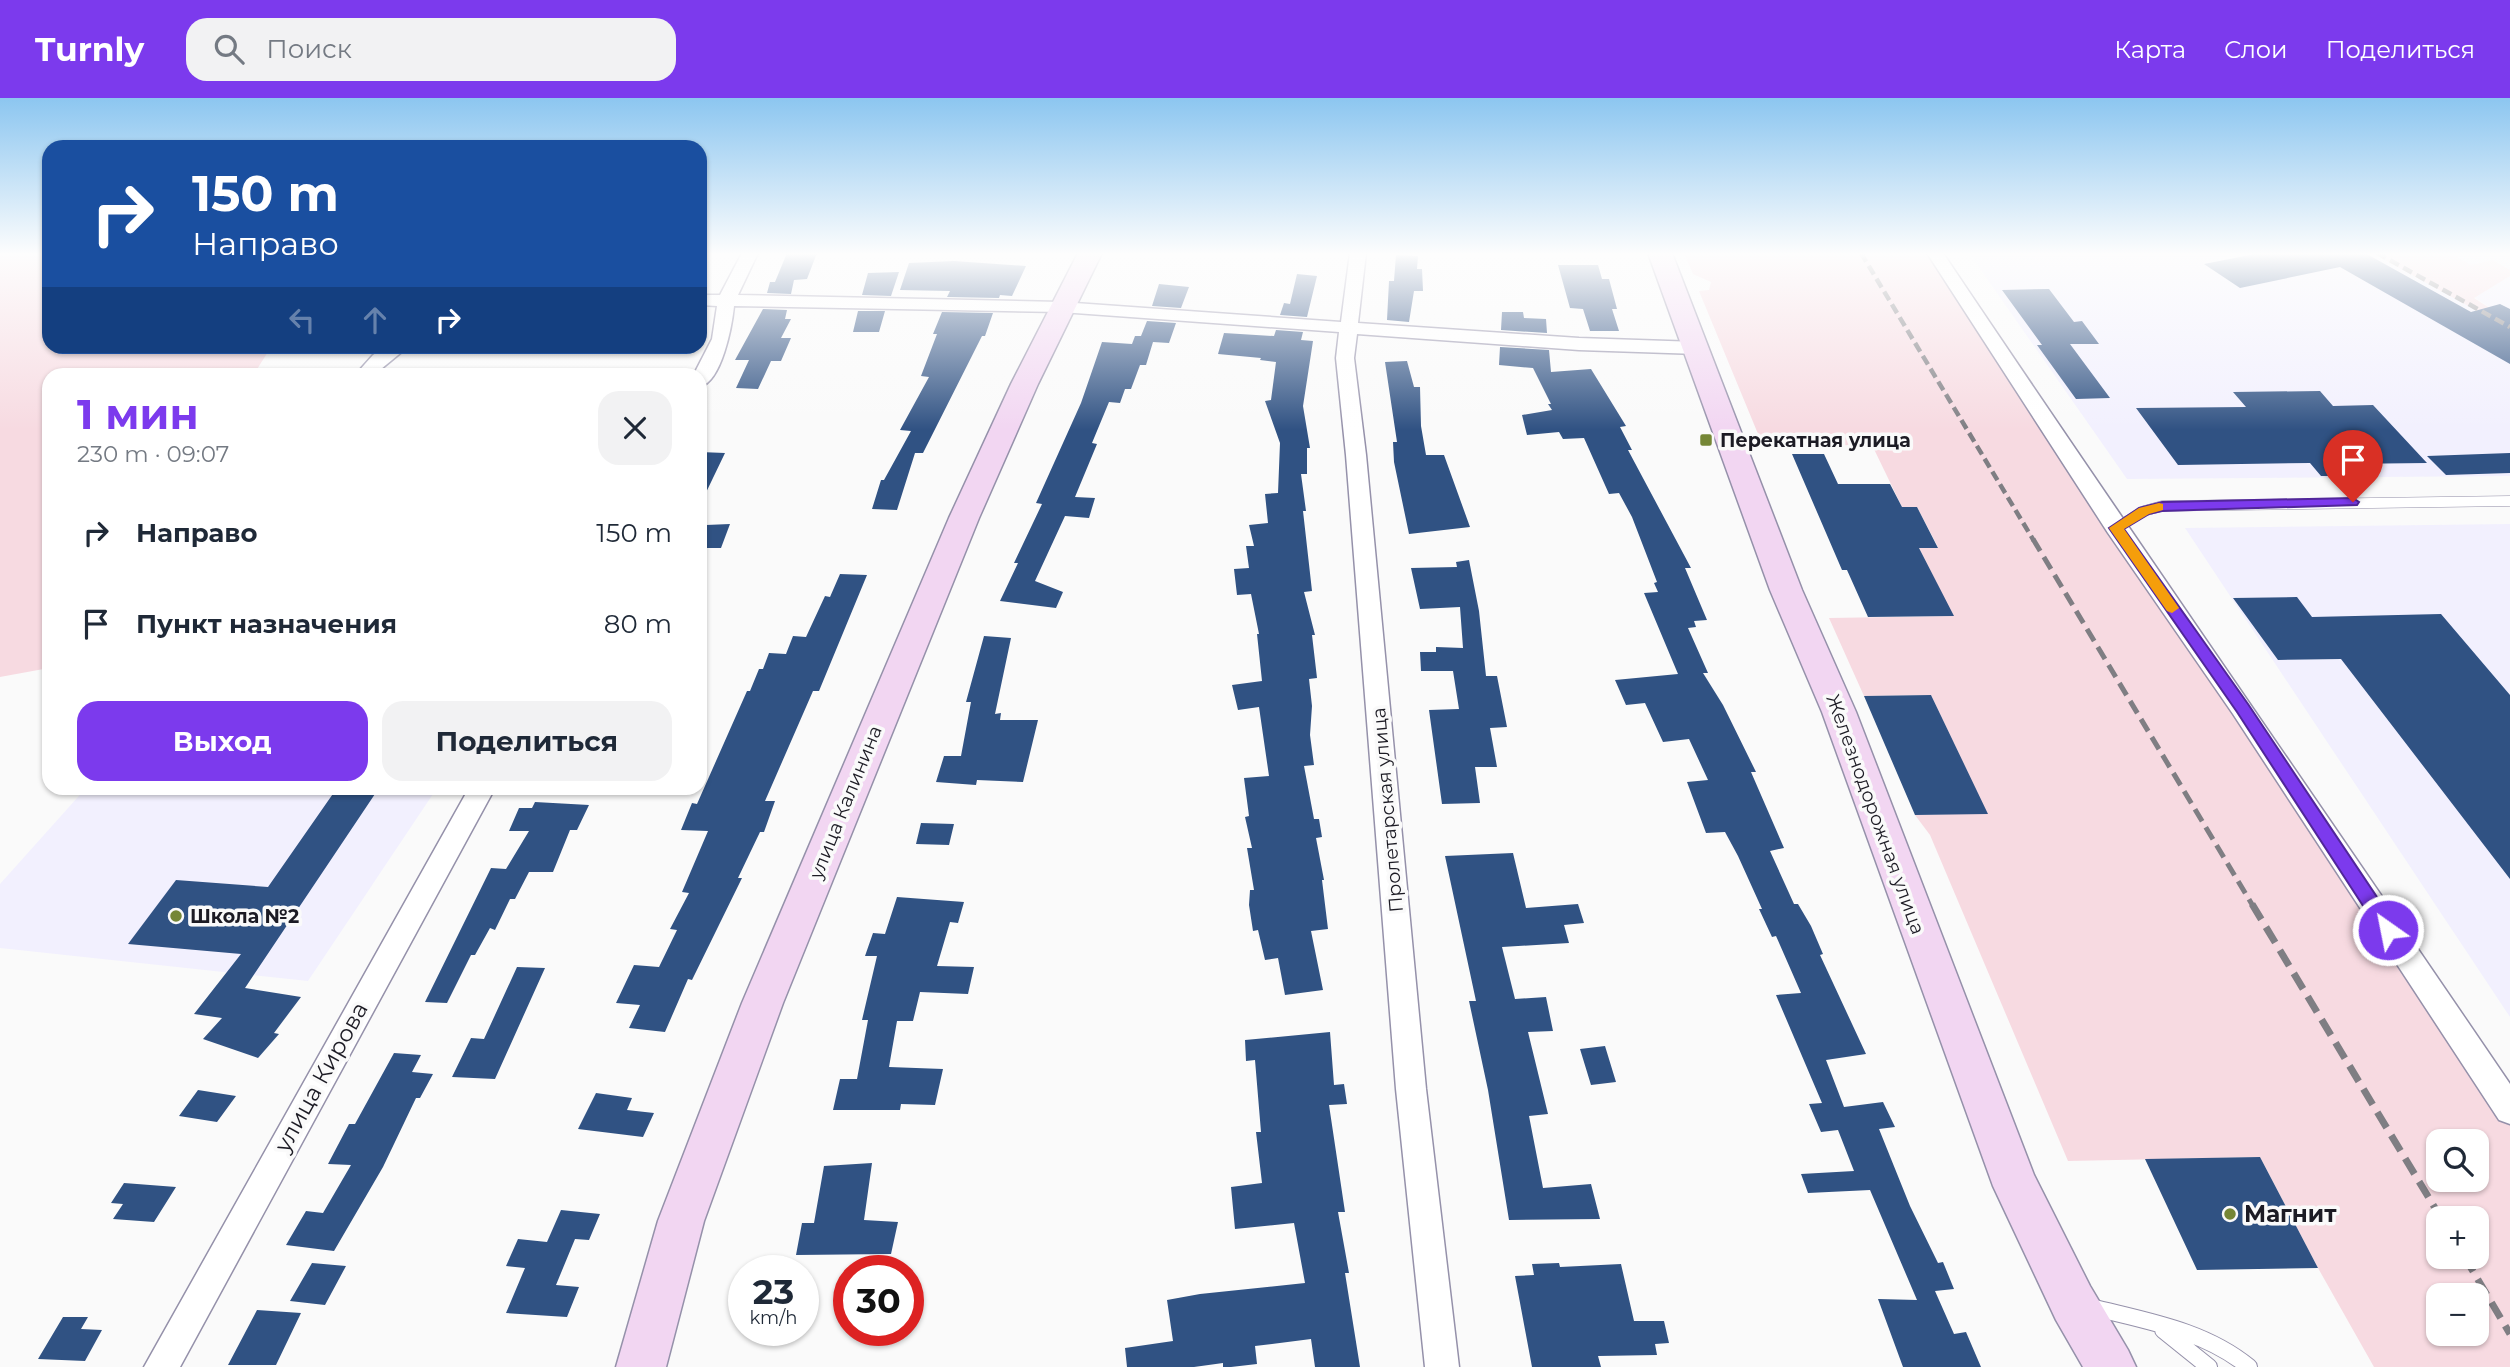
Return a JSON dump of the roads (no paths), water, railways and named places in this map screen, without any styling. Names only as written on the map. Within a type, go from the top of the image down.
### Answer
[{"type":"street","points":[[706,368],[721,339],[725,312]]},
{"type":"street","name":"улица Калинина","points":[[641,1367],[680,1224],[743,1051],[897,676],[987,466],[1059,312]]},
{"type":"street","points":[[1130,312],[1579,344],[1698,348]]},
{"type":"street","name":"Пролетарская улица","points":[[1352,312],[1345,358],[1356,454],[1411,1089],[1442,1367]]},
{"type":"street","name":"Железнодорожная улица","points":[[1684,312],[1786,590],[1839,712],[2016,1186],[2073,1303],[2111,1367]]},
{"type":"street","points":[[1974,312],[2116,528],[2242,708],[2510,1110]]},
{"type":"street","points":[[371,368],[388,354]]},
{"type":"street","name":"улица Кирова","points":[[161,1367],[478,795]]},
{"type":"lane","points":[[2116,528],[2144,511],[2162,506],[2510,501]]},
{"type":"lane","points":[[2073,1303],[2156,1324],[2236,1354],[2249,1367]]},
{"type":"lane","points":[[2156,1324],[2209,1367]]},
{"type":"railway","points":[[1897,312],[2034,541]]},
{"type":"railway","points":[[2483,312],[2510,327]]},
{"type":"railway","points":[[2033,539],[2253,906]]},
{"type":"railway","points":[[2252,904],[2434,1206]]},
{"type":"railway","points":[[2472,1269],[2510,1334]]},
{"type":"place","name":"Перекатная улица","points":[[1706,440]]},
{"type":"place","name":"Школа №2","points":[[176,916]]},
{"type":"place","name":"Магнит","points":[[2230,1214]]}]
